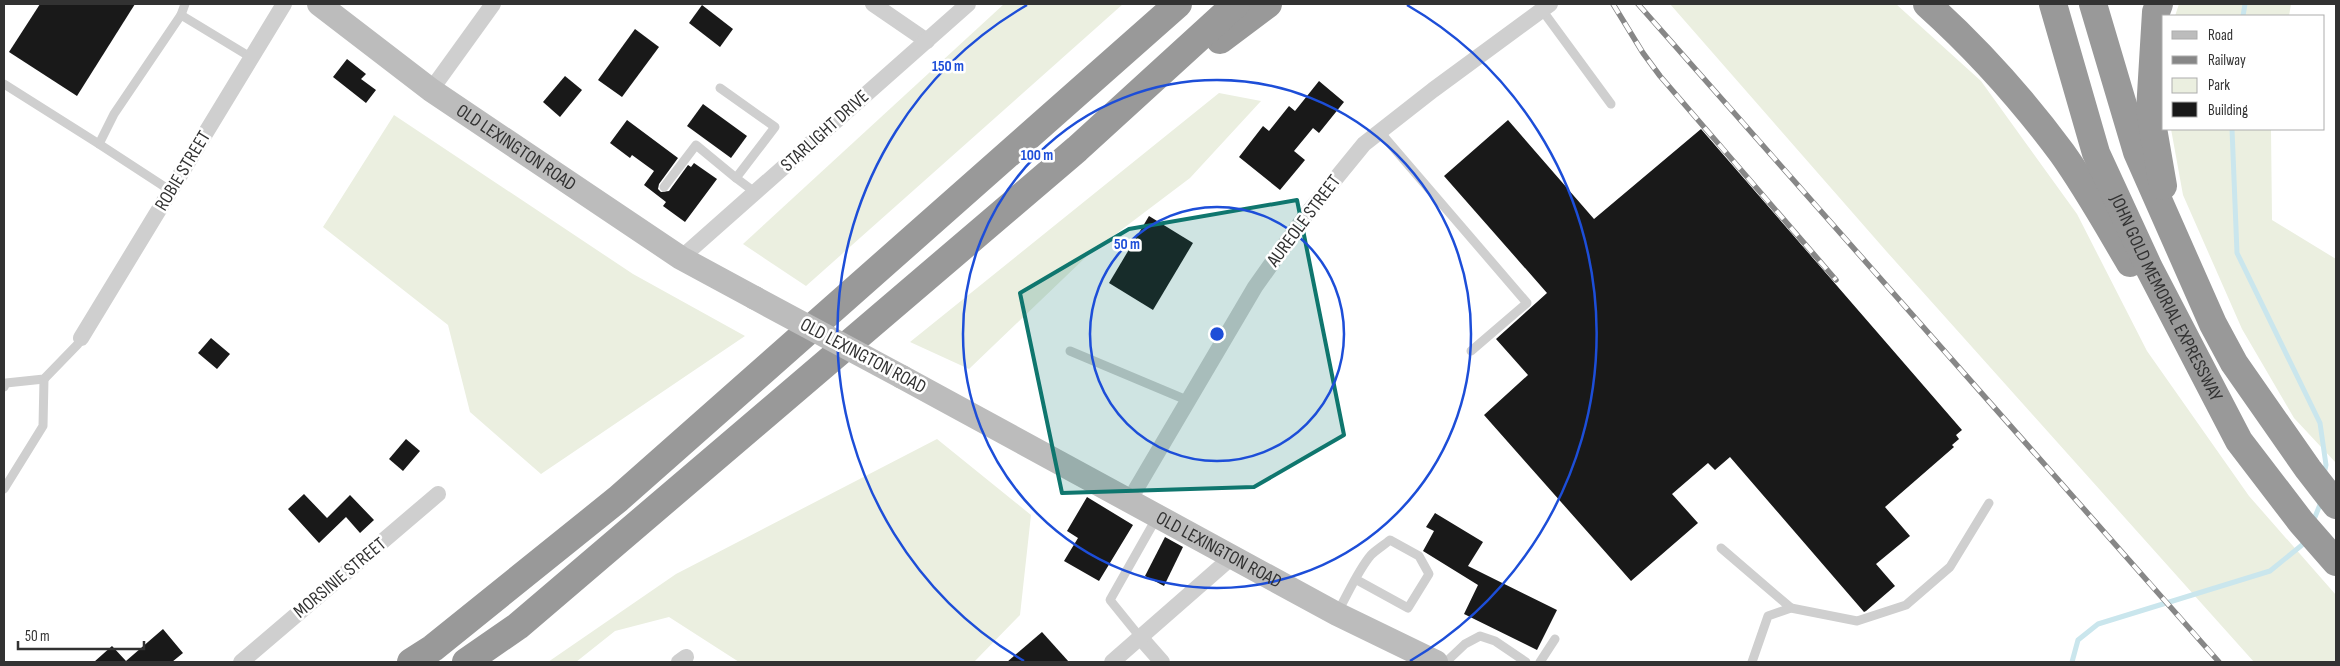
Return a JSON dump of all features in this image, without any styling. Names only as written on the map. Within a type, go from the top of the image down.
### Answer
[{"type":"highway","points":[[404,662],[422,655],[618,499],[1178,4]]},
{"type":"highway","points":[[466,662],[518,626],[1077,148],[1236,4]]},
{"type":"highway","points":[[1077,148],[1268,4]]},
{"type":"highway","points":[[1927,4],[2010,87],[2062,154],[2219,405]]},
{"type":"highway","name":"JOHN GOLD MEMORIAL EXPRESSWAY","points":[[2053,4],[2096,153],[2149,268],[2239,441],[2301,522],[2336,562]]},
{"type":"highway","name":"JOHN GOLD MEMORIAL EXPRESSWAY","points":[[2093,4],[2137,152],[2212,324],[2234,363],[2336,505]]},
{"type":"highway","points":[[2158,4],[2150,111],[2170,227]]},
{"type":"highway","points":[[2308,468],[2336,496]]},
{"type":"main road","name":"OLD LEXINGTON ROAD","points":[[319,4],[430,90],[681,258],[1337,614],[1436,662]]},
{"type":"street","name":"ROBIE STREET","points":[[81,338],[284,4]]},
{"type":"street","points":[[430,90],[493,4]]},
{"type":"street","points":[[874,4],[927,41]]},
{"type":"street","name":"STARLIGHT DRIVE","points":[[681,258],[968,4]]},
{"type":"street","name":"AUREOLE STREET","points":[[1129,501],[1256,287],[1300,223],[1364,144],[1433,90],[1546,7]]},
{"type":"street","name":"MORSINIE STREET","points":[[241,662],[438,494]]},
{"type":"street","points":[[1112,662],[1232,557]]},
{"type":"street","points":[[1140,637],[1162,662]]},
{"type":"lane","points":[[99,144],[114,114],[181,15],[185,4]]},
{"type":"lane","points":[[1546,7],[1611,104]]},
{"type":"lane","points":[[181,15],[252,58]]},
{"type":"lane","points":[[4,84],[171,191]]},
{"type":"lane","points":[[720,88],[775,128],[736,178]]},
{"type":"lane","points":[[1380,132],[1527,304],[1471,351]]},
{"type":"lane","points":[[664,187],[696,145],[756,193]]},
{"type":"lane","points":[[4,386],[6,383],[44,379],[78,344],[81,338]]},
{"type":"lane","points":[[1070,351],[1189,401]]},
{"type":"lane","points":[[4,490],[43,426],[44,379]]},
{"type":"lane","points":[[1721,548],[1791,608],[1857,621],[1906,605],[1950,567],[1989,503]]},
{"type":"lane","points":[[1140,637],[1110,600],[1157,516]]},
{"type":"lane","points":[[1337,614],[1371,555],[1390,540],[1419,556],[1429,574],[1408,608],[1357,580]]},
{"type":"lane","points":[[1752,662],[1768,616],[1791,608]]},
{"type":"lane","points":[[1446,662],[1465,644],[1480,636],[1495,641],[1526,662]]},
{"type":"lane","points":[[1540,662],[1555,638]]},
{"type":"highlighted area","points":[[1297,200],[1344,435],[1254,487],[1062,493],[1020,293],[1129,229]]},
{"type":"green space","points":[[1004,4],[1123,4],[806,286],[743,244]]},
{"type":"green space","points":[[1670,4],[1896,4],[1981,81],[2077,214],[2147,351],[2249,496],[2336,595],[2336,662],[2254,662],[1887,252]]},
{"type":"green space","points":[[2179,4],[2291,4],[2289,15],[2175,15]]},
{"type":"green space","points":[[1219,93],[1261,101],[1190,178],[1088,255],[969,369],[910,342]]},
{"type":"green space","points":[[394,115],[633,274],[745,336],[541,474],[470,412],[448,325],[323,227]]},
{"type":"green space","points":[[2171,130],[2271,130],[2272,220],[2336,259],[2336,463],[2294,418],[2242,329],[2183,195]]},
{"type":"green space","points":[[937,439],[1031,515],[1020,615],[974,662],[739,662],[669,617],[615,631],[576,662],[548,662],[676,574]]},
{"type":"building","points":[[40,4],[135,4],[77,96],[9,52]]},
{"type":"building","points":[[702,5],[733,29],[720,47],[689,23]]},
{"type":"building","points":[[635,29],[659,47],[622,97],[598,80]]},
{"type":"building","points":[[347,59],[366,74],[361,79],[376,90],[366,103],[333,77]]},
{"type":"building","points":[[565,76],[582,90],[560,117],[543,102]]},
{"type":"building","points":[[1319,81],[1344,102],[1319,133],[1313,128],[1294,151],[1305,160],[1280,190],[1239,157],[1263,126],[1269,131],[1289,106],[1295,111]]},
{"type":"building","points":[[703,104],[747,136],[731,158],[687,126]]},
{"type":"building","points":[[627,120],[678,158],[659,184],[658,189],[661,192],[669,191],[688,165],[691,167],[694,163],[717,179],[685,222],[663,206],[666,202],[644,185],[654,171],[632,155],[630,158],[610,143]]},
{"type":"building","points":[[1508,120],[1594,219],[1701,129],[1962,430],[1956,435],[1959,439],[1952,445],[1954,447],[1885,507],[1910,536],[1876,564],[1895,586],[1866,611],[1864,612],[1730,457],[1715,470],[1708,463],[1672,494],[1698,523],[1631,581],[1484,415],[1528,375],[1496,339],[1547,293],[1444,176]]},
{"type":"building","points":[[1149,216],[1193,243],[1153,310],[1109,283]]},
{"type":"building","points":[[211,338],[230,354],[217,369],[198,353]]},
{"type":"building","points":[[406,439],[420,451],[403,471],[389,459]]},
{"type":"building","points":[[304,494],[327,518],[350,495],[374,520],[360,533],[346,517],[319,543],[288,509]]},
{"type":"building","points":[[1087,497],[1133,525],[1099,581],[1064,561],[1078,538],[1067,531]]},
{"type":"building","points":[[1435,513],[1483,542],[1468,566],[1557,610],[1537,650],[1464,614],[1478,585],[1423,551],[1434,531],[1426,527]]},
{"type":"building","points":[[1165,537],[1183,547],[1164,586],[1145,576]]},
{"type":"building","points":[[163,629],[183,653],[172,662],[94,662],[112,646],[126,661]]},
{"type":"building","points":[[1042,632],[1069,662],[1007,662]]},
{"type":"waterway","points":[[2243,15],[2245,4]]},
{"type":"waterway","points":[[2232,130],[2237,253],[2320,423],[2326,465],[2324,474]]},
{"type":"waterway","points":[[2313,522],[2321,502]]},
{"type":"waterway","points":[[2072,662],[2078,640],[2098,624],[2270,571],[2302,545],[2305,538]]},
{"type":"railway","points":[[1613,4],[1643,53],[1660,76],[1836,280]]},
{"type":"railway","points":[[1638,4],[2219,662]]}]
